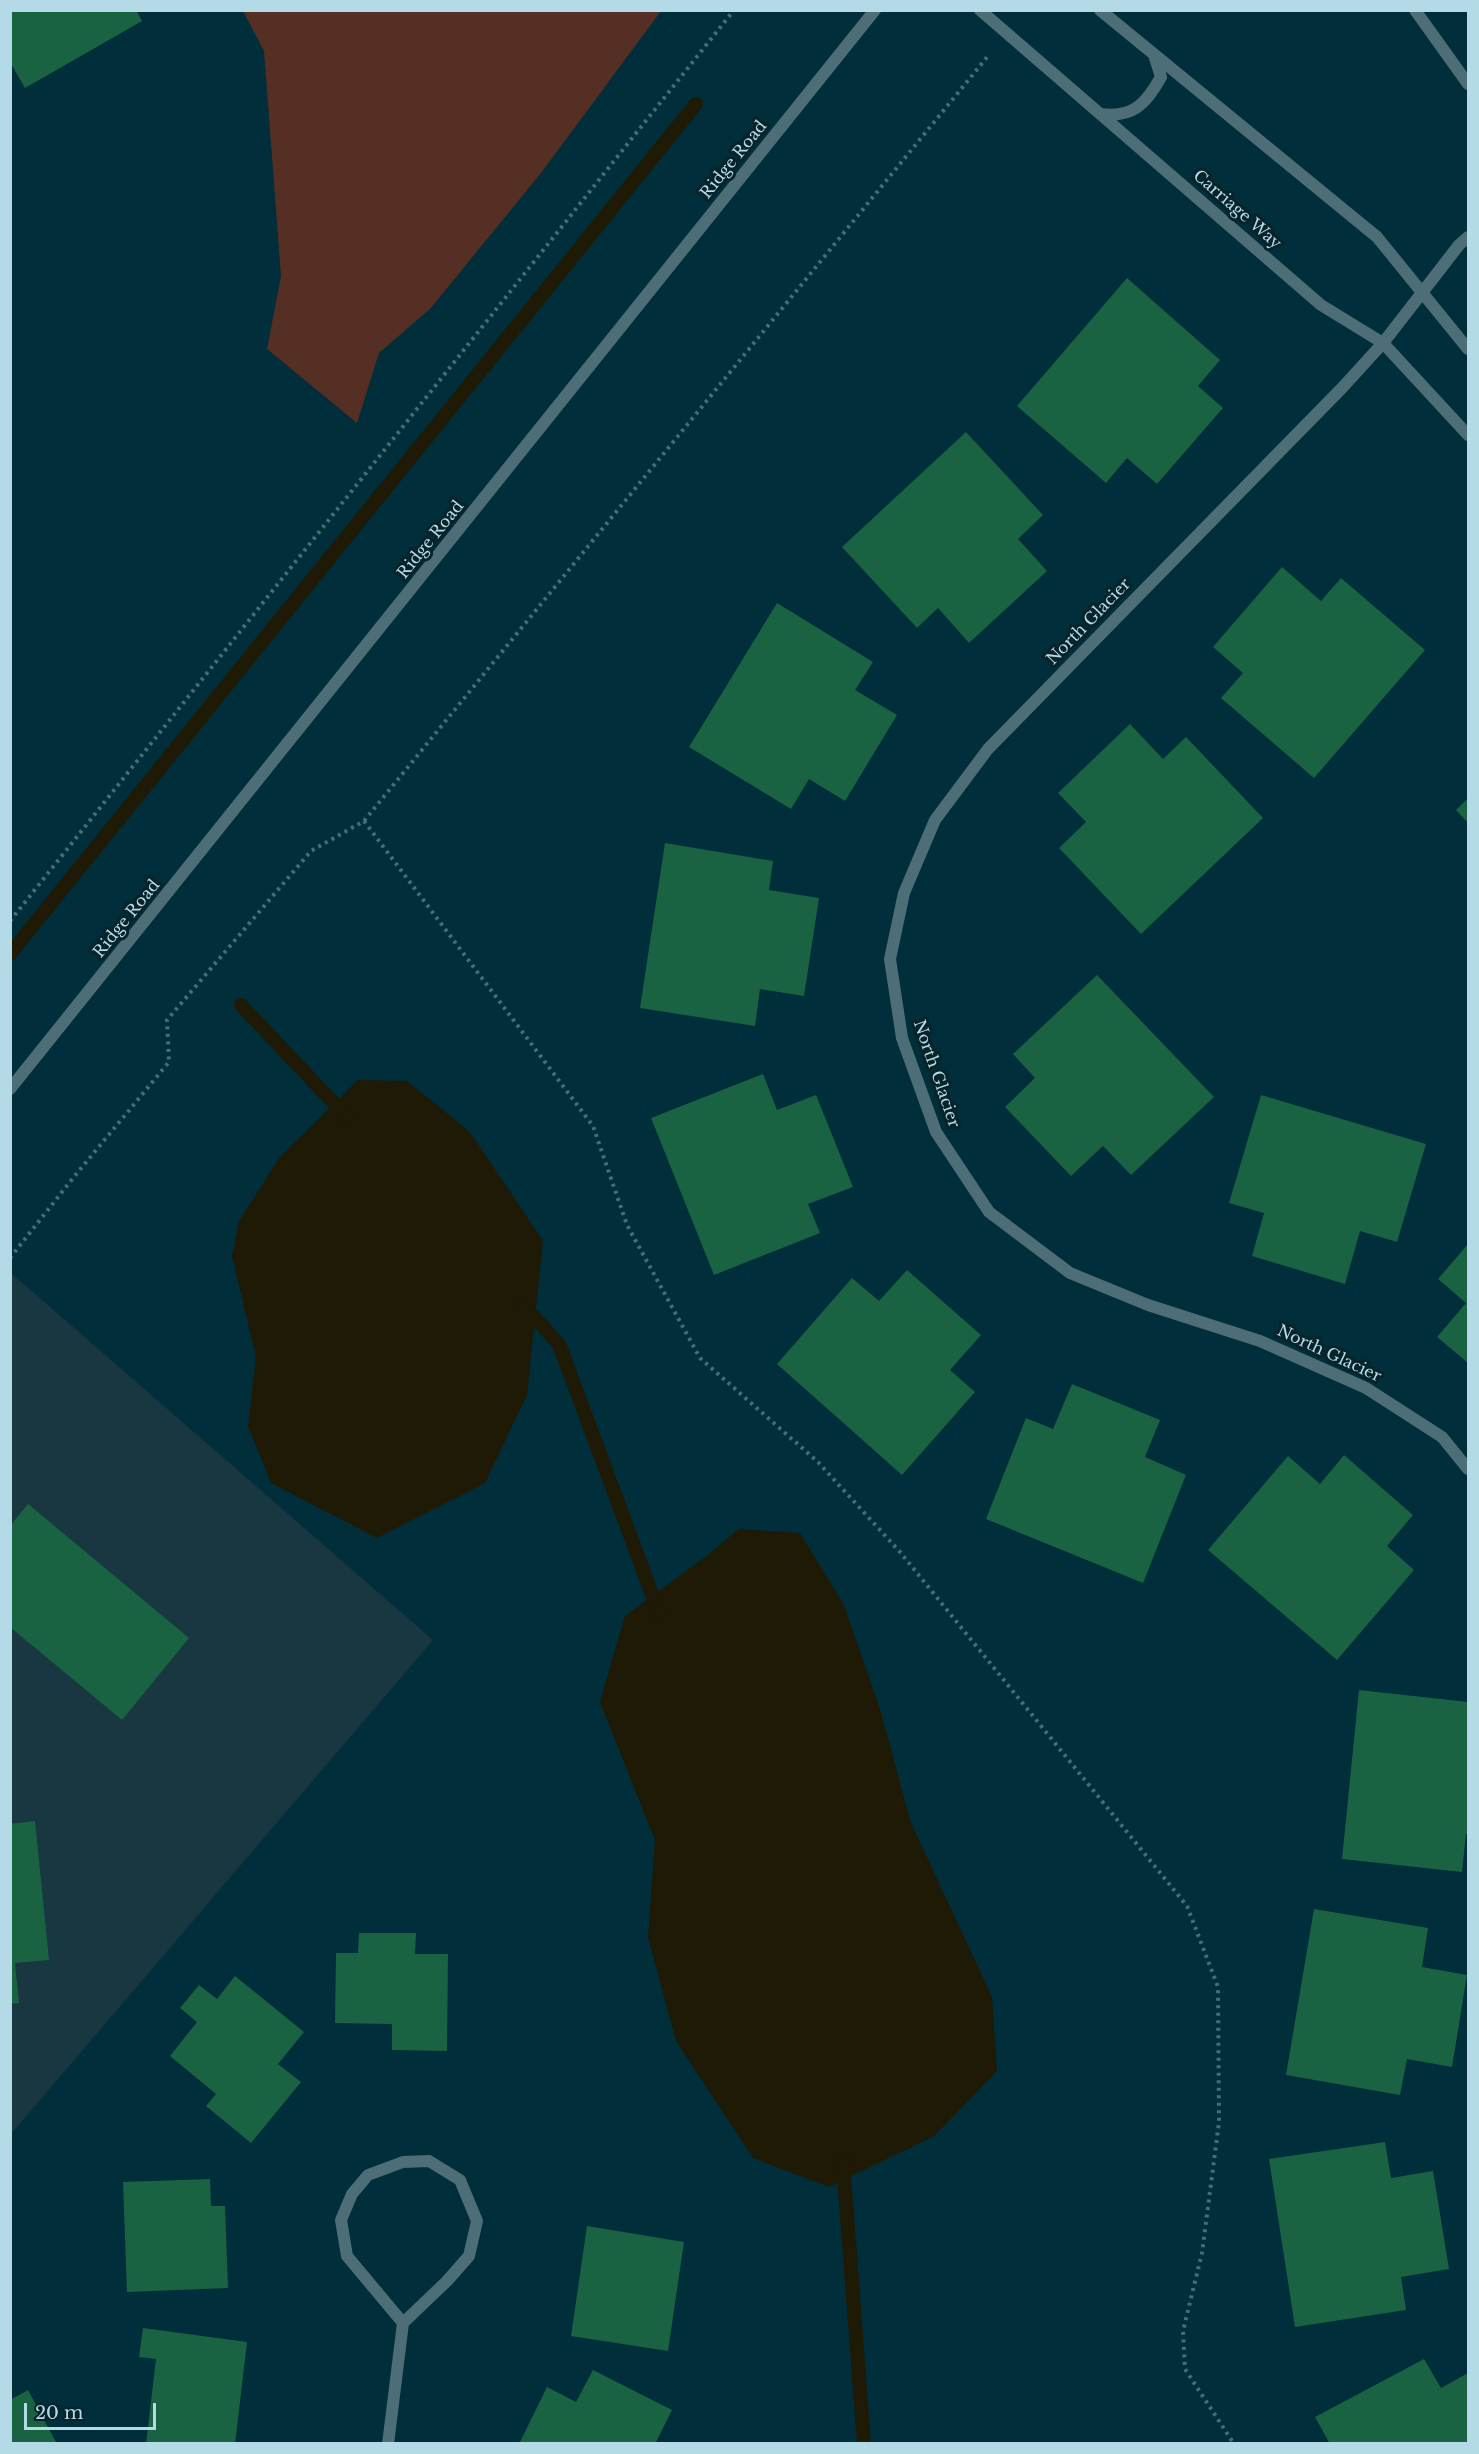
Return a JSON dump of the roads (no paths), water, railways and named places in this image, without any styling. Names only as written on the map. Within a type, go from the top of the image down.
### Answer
[{"type":"street","name":"Ridge Road","points":[[10,1089],[875,10]]},
{"type":"street","name":"Carriage Way","points":[[980,10],[1320,305],[1383,343],[1468,435]]},
{"type":"street","points":[[1100,10],[1377,237],[1468,349]]},
{"type":"street","points":[[1416,10],[1468,84]]},
{"type":"street","points":[[1101,114],[1118,116],[1132,111],[1150,96],[1161,77],[1153,54]]},
{"type":"street","name":"North Glacier","points":[[1468,237],[1459,245],[1383,343],[1342,388],[988,749],[935,820],[904,893],[890,959],[902,1038],[936,1132],[989,1212],[1070,1273],[1148,1305],[1260,1341],[1366,1388],[1442,1437],[1468,1469]]},
{"type":"street","points":[[388,2444],[403,2323],[469,2256],[477,2221],[460,2180],[429,2161],[403,2162],[368,2175],[352,2194],[341,2220],[347,2256],[403,2323]]},
{"type":"waterway","points":[[10,954],[696,104]]},
{"type":"waterway","points":[[241,1005],[346,1116]]},
{"type":"waterway","points":[[523,1305],[559,1344],[659,1613]]},
{"type":"waterway","points":[[843,2161],[864,2444]]}]
